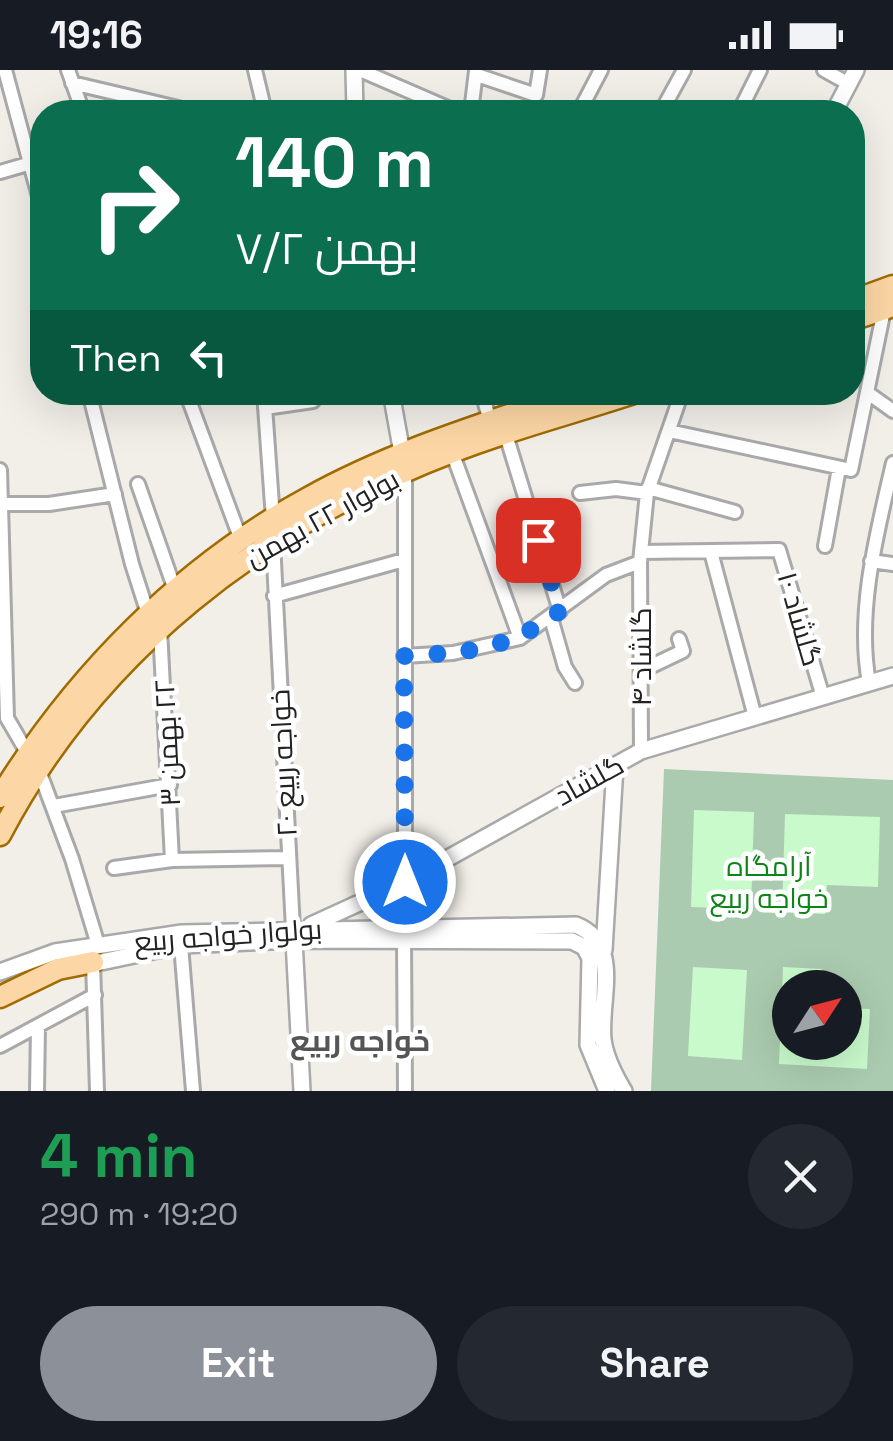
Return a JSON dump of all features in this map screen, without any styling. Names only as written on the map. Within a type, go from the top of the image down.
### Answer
[{"type":"main road","points":[[865,296],[893,286]]},
{"type":"main road","name":"بولوار ۲۲ بهمن","points":[[403,462],[452,452],[498,428],[522,405]]},
{"type":"main road","name":"بولوار ۲۲ بهمن","points":[[0,795],[33,761],[103,660],[273,529],[308,497],[498,428],[586,405]]},
{"type":"main road","name":"بولوار ۲۲ بهمن","points":[[154,620],[175,590],[241,540],[273,529]]},
{"type":"main road","name":"بولوار ۲۲ بهمن","points":[[0,835],[33,761]]},
{"type":"main road","points":[[0,997],[95,954]]},
{"type":"street","points":[[5,70],[30,159]]},
{"type":"street","points":[[255,70],[262,100]]},
{"type":"street","points":[[356,100],[357,70],[428,100]]},
{"type":"street","points":[[473,100],[477,73],[536,95],[540,70]]},
{"type":"street","points":[[584,100],[600,70]]},
{"type":"street","points":[[668,100],[684,70]]},
{"type":"street","points":[[745,100],[760,70]]},
{"type":"street","points":[[824,70],[852,77],[840,100]]},
{"type":"street","points":[[70,76],[79,100]]},
{"type":"street","points":[[70,76],[153,100]]},
{"type":"street","points":[[0,172],[30,163]]},
{"type":"street","points":[[865,404],[888,308]]},
{"type":"street","points":[[868,394],[893,411]]},
{"type":"street","name":"٢٢ بهمن ۳","points":[[92,405],[154,620],[170,785],[172,860]]},
{"type":"street","points":[[191,405],[241,540]]},
{"type":"street","name":"خواجه ربیع ۲۰","points":[[265,405],[289,858],[297,932]]},
{"type":"street","points":[[265,408],[286,405]]},
{"type":"street","points":[[393,405],[403,462],[405,882]]},
{"type":"street","points":[[488,405],[555,614],[565,667],[575,683]]},
{"type":"street","name":"گلشاد ۴","points":[[641,752],[641,557],[648,491],[678,405]]},
{"type":"street","points":[[825,546],[865,405]]},
{"type":"street","points":[[669,430],[845,469]]},
{"type":"street","points":[[452,452],[520,638]]},
{"type":"street","points":[[868,684],[871,561],[893,463]]},
{"type":"street","points":[[0,470],[7,718],[54,806],[95,954],[97,1091]]},
{"type":"street","points":[[138,484],[175,590]]},
{"type":"street","points":[[580,493],[648,491],[734,512]]},
{"type":"street","points":[[2,504],[48,504],[115,494]]},
{"type":"street","name":"گلشاد ۱۰","points":[[710,552],[779,550],[783,555],[823,697]]},
{"type":"street","points":[[404,656],[453,653],[520,638],[606,574],[641,557],[710,552],[755,717]]},
{"type":"street","points":[[274,596],[404,560]]},
{"type":"street","points":[[871,561],[893,564]]},
{"type":"street","points":[[640,672],[682,651],[679,640]]},
{"type":"street","name":"گلشاد","points":[[297,932],[405,882],[641,752],[893,676]]},
{"type":"street","points":[[615,766],[603,1042],[624,1091]]},
{"type":"street","points":[[54,806],[170,785]]},
{"type":"street","points":[[114,868],[172,860],[289,858]]},
{"type":"street","name":"بولوار خواجه ربیع","points":[[0,1006],[95,954],[182,933],[569,923],[588,930],[604,950]]},
{"type":"street","points":[[297,932],[302,1091]]},
{"type":"street","name":"بولوار خواجه ربیع","points":[[0,972],[55,952],[95,954],[297,932],[404,940],[568,940],[580,944],[590,958],[588,1044],[607,1091]]},
{"type":"street","points":[[404,940],[405,1091]]},
{"type":"street","points":[[181,945],[193,1091]]},
{"type":"street","points":[[0,1046],[96,995]]},
{"type":"street","points":[[37,1091],[38,1026]]},
{"type":"green space","name":"آرامگاه خواجه ربیع","points":[[664,769],[893,780],[893,1091],[651,1091]]},
{"type":"green space","points":[[694,810],[754,812],[751,909],[691,907]]},
{"type":"green space","points":[[785,814],[880,817],[878,887],[827,885],[825,914],[782,912]]},
{"type":"green space","points":[[693,967],[747,970],[742,1060],[688,1056]]},
{"type":"green space","points":[[783,967],[822,969],[822,970],[783,970]]},
{"type":"green space","points":[[862,1009],[870,1009],[867,1069],[779,1064],[779,1060],[862,1060]]},
{"type":"district","name":"خواجه ربیع","points":[[360,1040]]},
{"type":"route","points":[[405,882],[404,656],[453,653],[520,638],[560,611],[538,540]]}]
